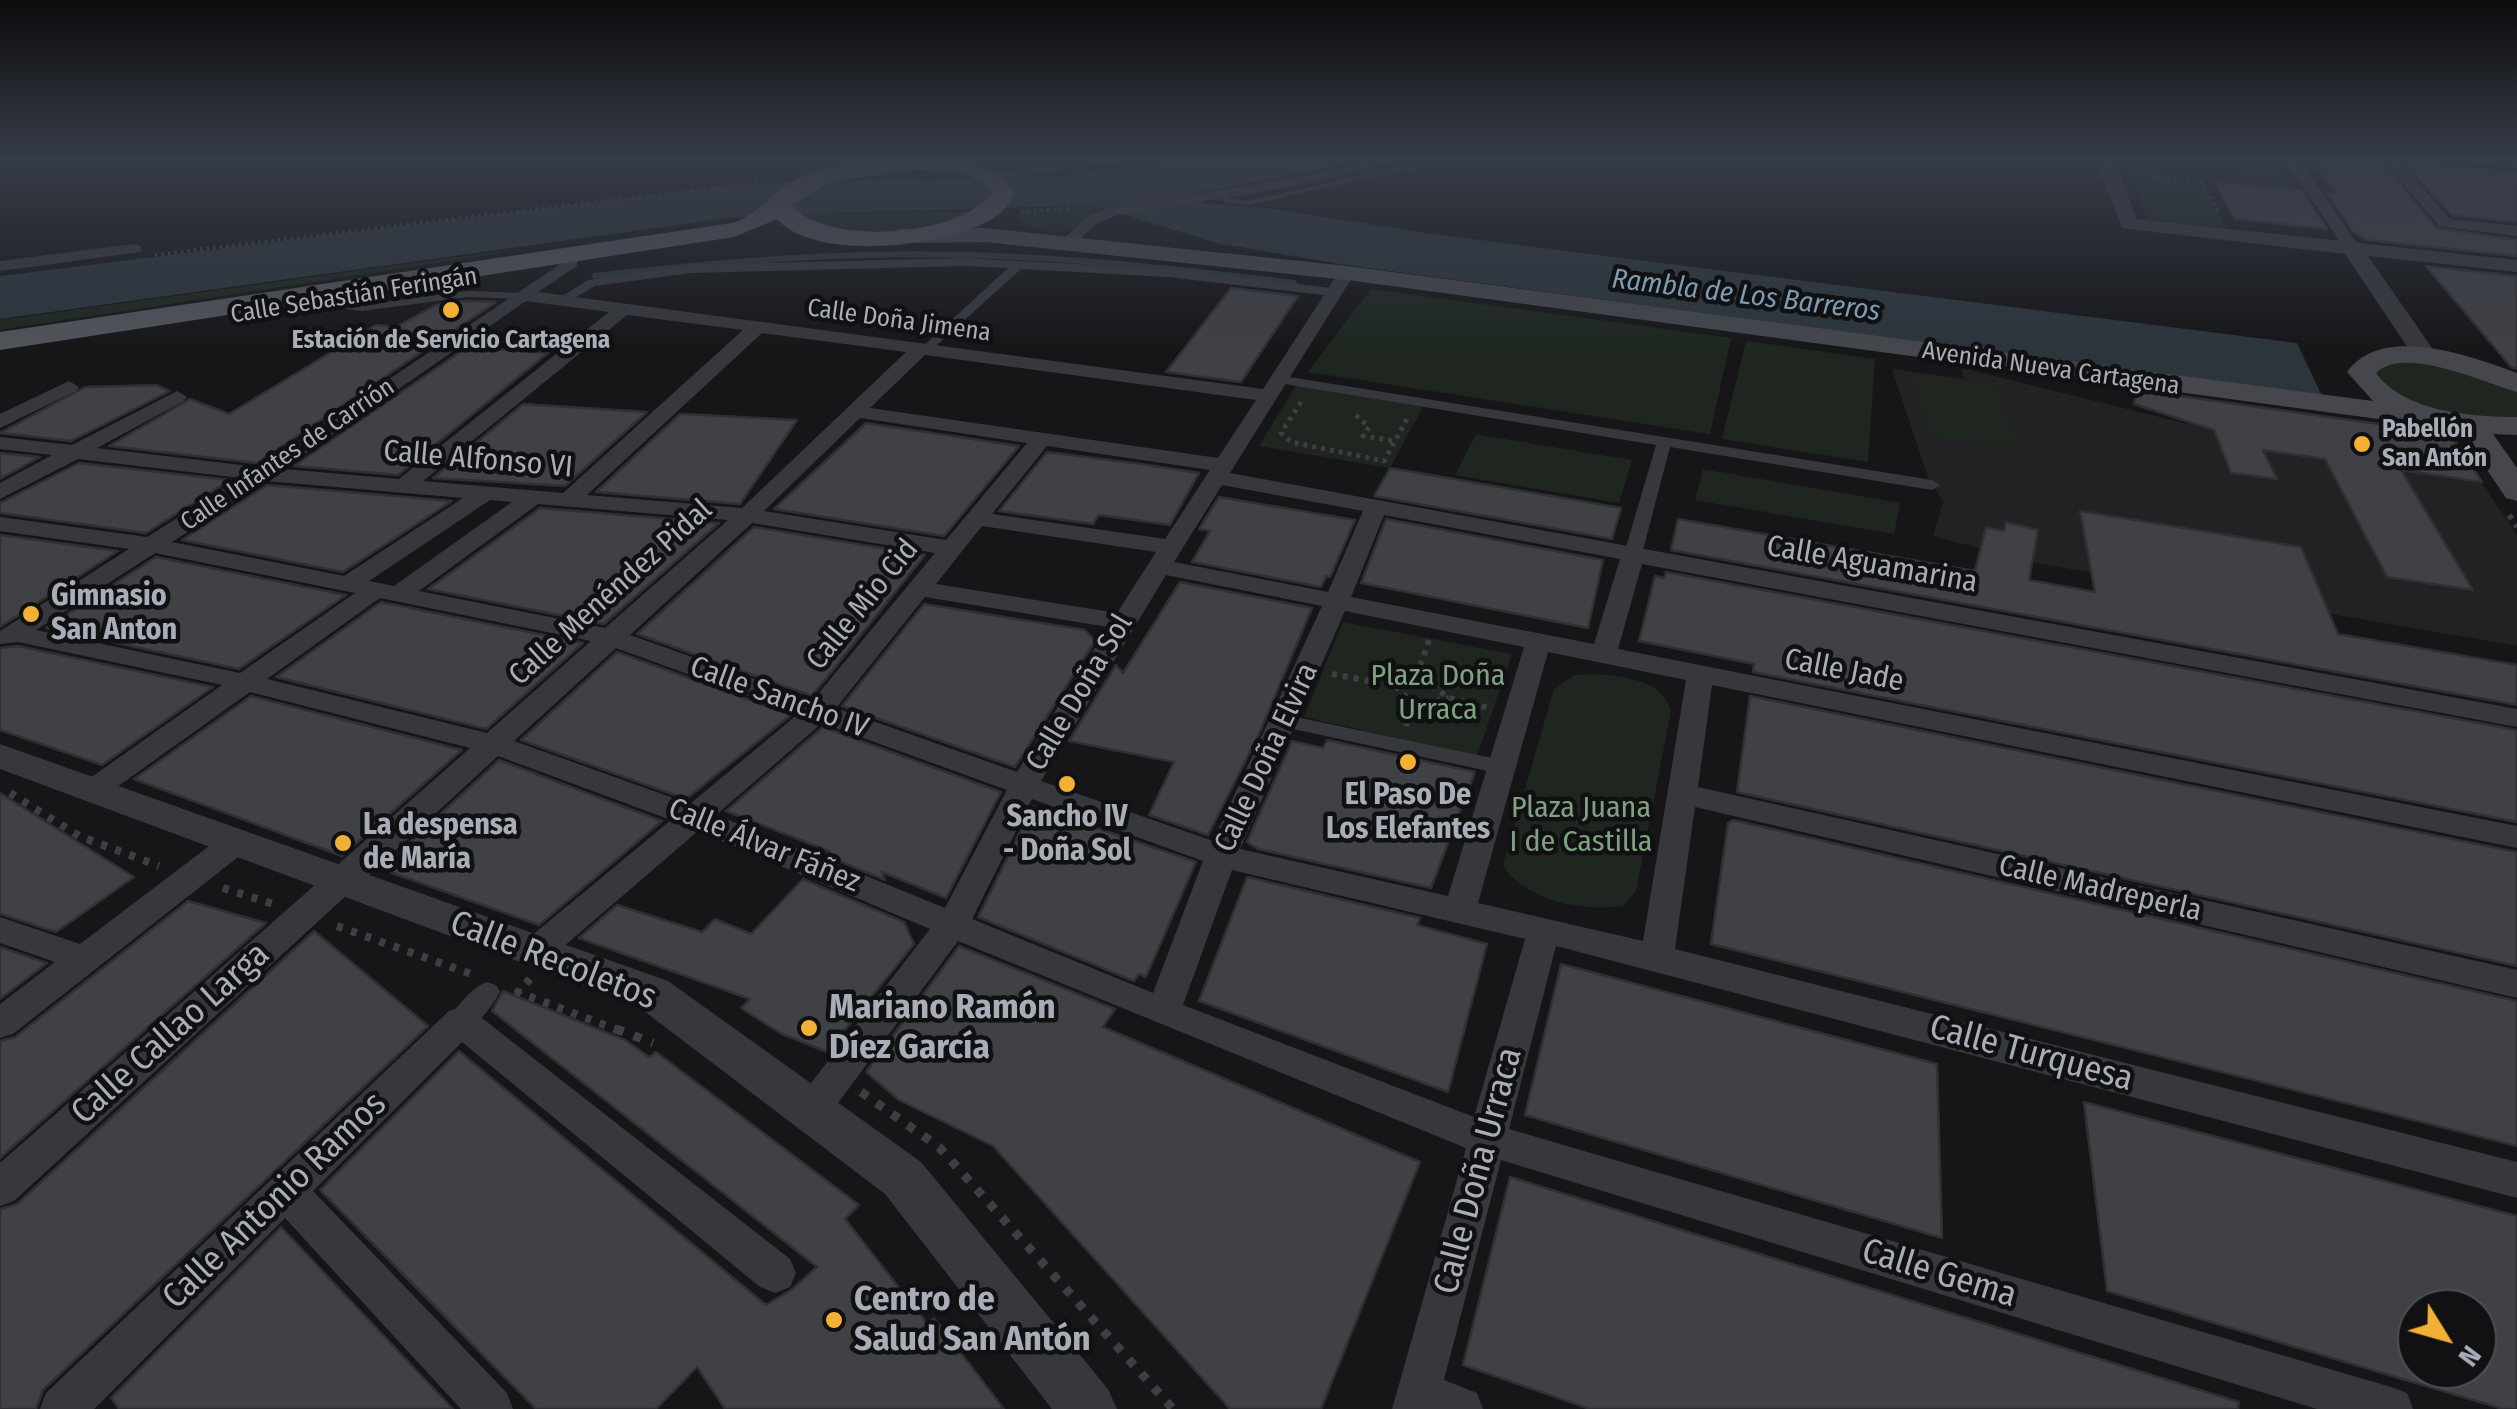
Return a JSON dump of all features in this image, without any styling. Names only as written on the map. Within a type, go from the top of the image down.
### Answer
[{"type":"main road","name":"Calle Sebastián Feringán","points":[[0,340],[725,231],[745,224]]},
{"type":"main road","points":[[795,224],[828,235]]},
{"type":"main road","name":"Calle Sebastián Feringán","points":[[0,352],[571,262],[730,241],[828,235],[899,236],[965,224]]},
{"type":"main road","name":"Avenida Nueva Cartagena","points":[[1002,224],[1065,242]]},
{"type":"main road","name":"Avenida Nueva Cartagena","points":[[899,236],[974,234],[1065,242],[1340,282],[2463,422]]},
{"type":"main road","points":[[2515,427],[2463,422],[2398,403],[2366,382],[2361,372],[2368,362],[2427,358],[2517,368]]},
{"type":"main road","points":[[2461,364],[2517,383]]},
{"type":"main road","name":"Avenida Nueva Cartagena","points":[[2326,406],[2374,402],[2376,393],[2366,382]]},
{"type":"main road","points":[[2463,422],[2517,491]]},
{"type":"street","points":[[1065,242],[1087,224]]},
{"type":"street","points":[[2130,224],[2517,266]]},
{"type":"street","points":[[2336,224],[2427,358]]},
{"type":"street","points":[[2452,224],[2517,231]]},
{"type":"street","points":[[0,266],[138,253]]},
{"type":"street","name":"Calle Infantes de Carrión","points":[[7,637],[262,474],[571,262]]},
{"type":"street","points":[[924,350],[1020,263]]},
{"type":"street","points":[[562,300],[592,283],[691,269],[1020,263],[1340,282]]},
{"type":"street","name":"Calle Doña Sol","points":[[824,1093],[952,923],[1024,784],[1340,282]]},
{"type":"street","name":"Calle Doña Jimena","points":[[526,296],[924,350],[1272,387]]},
{"type":"street","points":[[407,484],[625,308]]},
{"type":"street","points":[[572,497],[759,326]]},
{"type":"street","name":"Calle Menéndez Pidal","points":[[342,880],[924,350]]},
{"type":"street","points":[[1272,387],[1312,384],[1932,486]]},
{"type":"street","points":[[0,422],[69,387]]},
{"type":"street","points":[[0,492],[178,398]]},
{"type":"street","name":"Calle Aguamarina","points":[[852,412],[1041,439],[1218,471],[1376,507],[2517,718]]},
{"type":"street","name":"Calle Mio Cid","points":[[536,951],[818,712],[1041,439]]},
{"type":"street","points":[[1603,656],[1664,442]]},
{"type":"street","name":"Calle Alfonso VI","points":[[0,443],[262,474],[490,490],[747,515],[950,548]]},
{"type":"street","points":[[93,790],[376,588],[490,490]]},
{"type":"street","points":[[376,588],[537,494]]},
{"type":"street","name":"Calle Doña Elvira","points":[[1163,1012],[1221,856],[1286,721],[1376,507]]},
{"type":"street","name":"Calle Jade","points":[[976,518],[1164,557],[1336,603],[2517,837]]},
{"type":"street","name":"Calle Sancho IV","points":[[0,524],[152,545],[612,637],[1221,856],[1543,932]]},
{"type":"street","points":[[916,588],[1123,622]]},
{"type":"street","name":"Calle Álvar Fáñez","points":[[7,637],[245,682],[492,744],[696,818],[1163,1012],[1488,1139]]},
{"type":"street","points":[[1459,913],[1492,765],[1538,644]]},
{"type":"street","points":[[1658,957],[1700,676]]},
{"type":"street","points":[[1286,721],[1492,765]]},
{"type":"street","name":"Calle Recoletos","points":[[1,765],[93,790],[652,993],[824,1093],[903,1178],[1088,1409]]},
{"type":"street","name":"Calle Madreperla","points":[[1682,794],[2517,984]]},
{"type":"street","points":[[0,1024],[236,842]]},
{"type":"street","name":"Calle Callao Larga","points":[[0,1188],[342,880]]},
{"type":"street","points":[[0,930],[84,959]]},
{"type":"street","name":"Calle Turquesa","points":[[1543,932],[1658,957],[2517,1180]]},
{"type":"street","name":"Calle Doña Urraca","points":[[1416,1401],[1543,932]]},
{"type":"street","points":[[473,996],[775,1273]]},
{"type":"street","name":"Calle Antonio Ramos","points":[[68,1407],[473,996]]},
{"type":"street","name":"Calle Gema","points":[[1488,1139],[2391,1409]]},
{"type":"street","points":[[286,1190],[491,1409]]},
{"type":"street","points":[[1416,1401],[1461,1409]]},
{"type":"lane","points":[[313,302],[362,308],[468,294],[526,296]]},
{"type":"path","points":[[138,253],[385,224]]},
{"type":"path","points":[[1312,384],[1281,433],[1291,442],[1384,461],[1417,401]]},
{"type":"path","points":[[1350,390],[1336,412],[1367,420],[1369,427],[1362,436],[1394,442]]},
{"type":"path","points":[[1322,672],[1396,686],[1418,676],[1432,635],[1415,632]]},
{"type":"path","points":[[1418,676],[1449,698],[1500,711],[1492,765]]},
{"type":"path","points":[[1396,686],[1414,706]]},
{"type":"path","points":[[1414,706],[1449,698]]},
{"type":"path","points":[[1396,744],[1414,706]]},
{"type":"path","points":[[1,765],[78,836],[304,914],[473,996]]},
{"type":"path","points":[[518,992],[650,1041],[666,1053]]},
{"type":"path","points":[[824,1093],[939,1147],[1174,1409]]},
{"type":"shaded area","points":[[1962,368],[2212,430],[2264,437],[2271,451],[2481,482],[2517,535],[2517,646],[2036,563],[1933,536],[1943,501],[1929,480],[1892,369],[1964,379]]},
{"type":"green space","points":[[809,224],[956,224],[936,231],[817,233]]},
{"type":"green space","points":[[1026,224],[1091,224],[1068,232]]},
{"type":"green space","points":[[2185,224],[2225,224],[2227,228]]},
{"type":"green space","points":[[502,253],[0,330],[0,320]]},
{"type":"green space","points":[[1371,289],[1731,338],[1710,434],[1308,372]]},
{"type":"green space","points":[[1746,341],[1875,359],[1868,462],[1722,439]]},
{"type":"green space","points":[[2399,357],[2517,383],[2517,426],[2398,403],[2363,366]]},
{"type":"green space","points":[[1911,375],[1996,384],[2021,447],[1930,438]]},
{"type":"green space","points":[[1298,382],[1425,403],[1390,468],[1259,446]]},
{"type":"green space","points":[[1476,434],[1632,460],[1619,503],[1455,475]]},
{"type":"green space","points":[[1703,469],[1900,503],[1894,534],[1695,500]]},
{"type":"green space","name":"Plaza Doña Urraca","points":[[1343,622],[1512,654],[1477,756],[1304,717]]},
{"type":"green space","name":"Plaza Juana I de Castilla","points":[[1574,675],[1616,676],[1644,683],[1656,689],[1671,711],[1636,891],[1623,906],[1591,907],[1556,901],[1525,887],[1503,865],[1554,689]]},
{"type":"water","points":[[421,224],[686,224],[0,319],[0,276]]},
{"type":"water","name":"Rambla de Los Barreros","points":[[1154,224],[1367,224],[2297,343],[2322,396],[1346,265],[1217,243]]},
{"type":"building","points":[[2279,224],[2324,224],[2327,229]]},
{"type":"building","points":[[2348,224],[2432,224],[2436,228],[2517,240],[2517,256],[2367,240]]},
{"type":"building","points":[[2426,266],[2517,276],[2517,369],[2511,367]]},
{"type":"building","points":[[1231,288],[1298,296],[1241,382],[1166,372]]},
{"type":"building","points":[[496,302],[257,463],[109,446],[190,399],[229,414],[376,325],[396,327],[436,305]]},
{"type":"building","points":[[467,347],[548,353],[398,475],[294,466]]},
{"type":"building","points":[[156,385],[170,391],[71,441],[0,433],[85,387]]},
{"type":"building","points":[[2137,390],[2450,434],[2482,482],[2401,470],[2473,590],[2387,577],[2325,459],[2263,450],[2277,479],[2231,473],[2214,430],[2134,404]]},
{"type":"building","points":[[523,404],[647,412],[565,486],[433,478]]},
{"type":"building","points":[[680,414],[797,420],[740,504],[596,492]]},
{"type":"building","points":[[866,423],[1019,446],[944,536],[774,509]]},
{"type":"building","points":[[1047,452],[1199,473],[1170,525],[1099,515],[1093,524],[999,511]]},
{"type":"building","points":[[0,453],[40,457],[0,479]]},
{"type":"building","points":[[79,463],[230,480],[146,533],[0,513],[0,503]]},
{"type":"building","points":[[1390,468],[1621,508],[1612,539],[1374,496]]},
{"type":"building","points":[[267,485],[452,501],[343,572],[182,540]]},
{"type":"building","points":[[1219,497],[1355,520],[1330,577],[1326,576],[1321,587],[1192,562],[1210,531],[1199,529]]},
{"type":"building","points":[[540,508],[719,523],[604,624],[428,589]]},
{"type":"building","points":[[2080,511],[2301,547],[2338,634],[2517,665],[2517,705],[1671,550],[1678,519],[1975,571],[1986,527],[2004,531],[2006,522],[2038,530],[2029,580],[2095,592]]},
{"type":"building","points":[[1386,519],[1603,560],[1588,628],[1361,583]]},
{"type":"building","points":[[754,527],[925,555],[812,696],[637,634]]},
{"type":"building","points":[[0,535],[118,551],[0,627]]},
{"type":"building","points":[[156,557],[346,595],[239,669],[46,628]]},
{"type":"building","points":[[1666,572],[2517,730],[2517,822],[1753,672],[1754,664],[1639,641],[1655,576],[1664,578]]},
{"type":"building","points":[[1180,582],[1312,608],[1259,734],[1208,835],[1149,815],[1174,762],[1069,741],[1116,665],[1123,673]]},
{"type":"building","points":[[381,602],[583,643],[486,729],[276,677]]},
{"type":"building","points":[[924,604],[1085,630],[1095,641],[1015,767],[842,706]]},
{"type":"building","points":[[18,646],[213,687],[102,765],[0,730],[0,648]]},
{"type":"building","points":[[617,652],[791,715],[686,799],[521,740]]},
{"type":"building","points":[[251,696],[462,750],[342,856],[134,779]]},
{"type":"building","points":[[1750,696],[2517,852],[2517,966],[1737,792]]},
{"type":"building","points":[[823,727],[1001,792],[946,898],[882,872],[885,880],[825,855],[829,851],[726,811]]},
{"type":"building","points":[[1327,740],[1475,772],[1431,888],[1258,849],[1247,842],[1292,741],[1323,748]]},
{"type":"building","points":[[499,760],[662,821],[539,925],[381,869]]},
{"type":"building","points":[[0,793],[134,877],[56,932],[0,914]]},
{"type":"building","points":[[1033,806],[1196,862],[1146,977],[1139,974],[1134,981],[978,917]]},
{"type":"building","points":[[1733,820],[2517,1001],[2517,1146],[1711,944],[1728,823]]},
{"type":"building","points":[[1247,877],[1420,918],[1417,925],[1487,944],[1448,1092],[1199,1001]]},
{"type":"building","points":[[803,879],[904,922],[914,944],[827,1052],[780,1033],[741,1008],[750,999],[579,938],[617,905],[702,932],[715,919],[751,934]]},
{"type":"building","points":[[188,901],[266,923],[0,1158],[0,1041],[15,1037]]},
{"type":"building","points":[[314,931],[428,1026],[43,1390],[36,1409],[0,1409],[0,1209],[17,1204]]},
{"type":"building","points":[[959,946],[1115,1009],[1103,1027],[1420,1162],[1321,1409],[1230,1409],[993,1146],[899,1100],[866,1072]]},
{"type":"building","points":[[0,947],[47,963],[0,999]]},
{"type":"building","points":[[1561,964],[1937,1064],[1942,1238],[1525,1115]]},
{"type":"building","points":[[503,991],[625,1040],[649,1057],[656,1052],[859,1205],[845,1219],[927,1323],[934,1318],[1004,1409],[725,1409],[697,1367],[656,1409],[536,1409],[320,1190],[459,1051],[766,1305],[817,1267],[492,1011]]},
{"type":"building","points":[[2084,1102],[2517,1216],[2517,1409],[2503,1409],[2436,1389],[2497,1389],[2497,1289],[2397,1289],[2397,1377],[2107,1291]]},
{"type":"building","points":[[1510,1177],[2239,1402],[2238,1409],[1590,1409],[1463,1365]]},
{"type":"building","points":[[281,1227],[453,1409],[119,1409],[111,1398]]},
{"type":"waterway","points":[[595,276],[781,259],[921,254],[1090,262],[1294,283]]},
{"type":"place","name":"Estación de Servicio Cartagena","points":[[451,310]]},
{"type":"place","name":"Pabellón San Antón","points":[[2362,444]]},
{"type":"place","name":"Gimnasio San Anton","points":[[31,614]]},
{"type":"place","name":"El Paso De Los Elefantes","points":[[1408,762]]},
{"type":"place","name":"Sancho IV - Doña Sol","points":[[1067,784]]},
{"type":"place","name":"La despensa de María","points":[[343,843]]},
{"type":"place","name":"Mariano Ramón Díez García","points":[[809,1028]]},
{"type":"place","name":"Centro de Salud San Antón","points":[[834,1320]]}]
